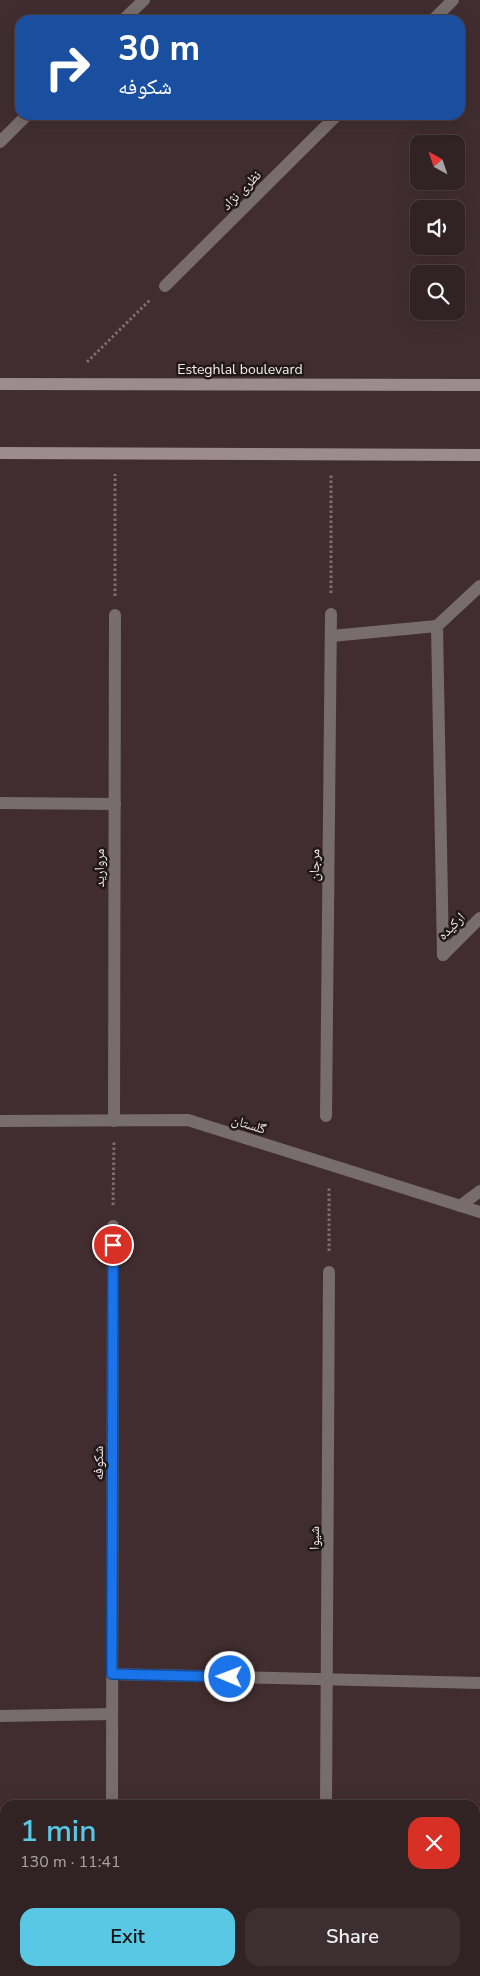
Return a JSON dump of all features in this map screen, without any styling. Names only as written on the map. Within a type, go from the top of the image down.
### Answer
[{"type":"main road","name":"Esteghlal boulevard","points":[[0,384],[480,385]]},
{"type":"main road","points":[[0,454],[480,454]]},
{"type":"street","points":[[128,15],[144,0]]},
{"type":"street","points":[[438,15],[453,0]]},
{"type":"street","points":[[0,142],[22,120]]},
{"type":"street","name":"نظری نژاد","points":[[165,286],[332,120]]},
{"type":"street","points":[[331,636],[437,626],[480,586]]},
{"type":"street","name":"مروارید","points":[[114,1121],[115,614]]},
{"type":"street","name":"مرجان","points":[[326,1116],[331,614]]},
{"type":"street","name":"ارکیده","points":[[437,626],[443,955],[480,918]]},
{"type":"street","points":[[0,803],[115,804]]},
{"type":"street","name":"گلستان","points":[[0,1121],[188,1120],[480,1212]]},
{"type":"street","points":[[460,1206],[480,1191]]},
{"type":"street","name":"شکوفه","points":[[112,1800],[113,1226]]},
{"type":"street","name":"شیوا","points":[[326,1800],[329,1272]]},
{"type":"street","points":[[112,1674],[480,1683]]},
{"type":"street","points":[[0,1716],[112,1714]]},
{"type":"path","points":[[65,384],[165,286]]},
{"type":"path","points":[[115,614],[116,454]]},
{"type":"path","points":[[331,614],[332,454]]},
{"type":"path","points":[[113,1226],[114,1121]]},
{"type":"path","points":[[329,1272],[330,1165]]},
{"type":"route","points":[[113,1245],[112,1674],[230,1677]]}]
